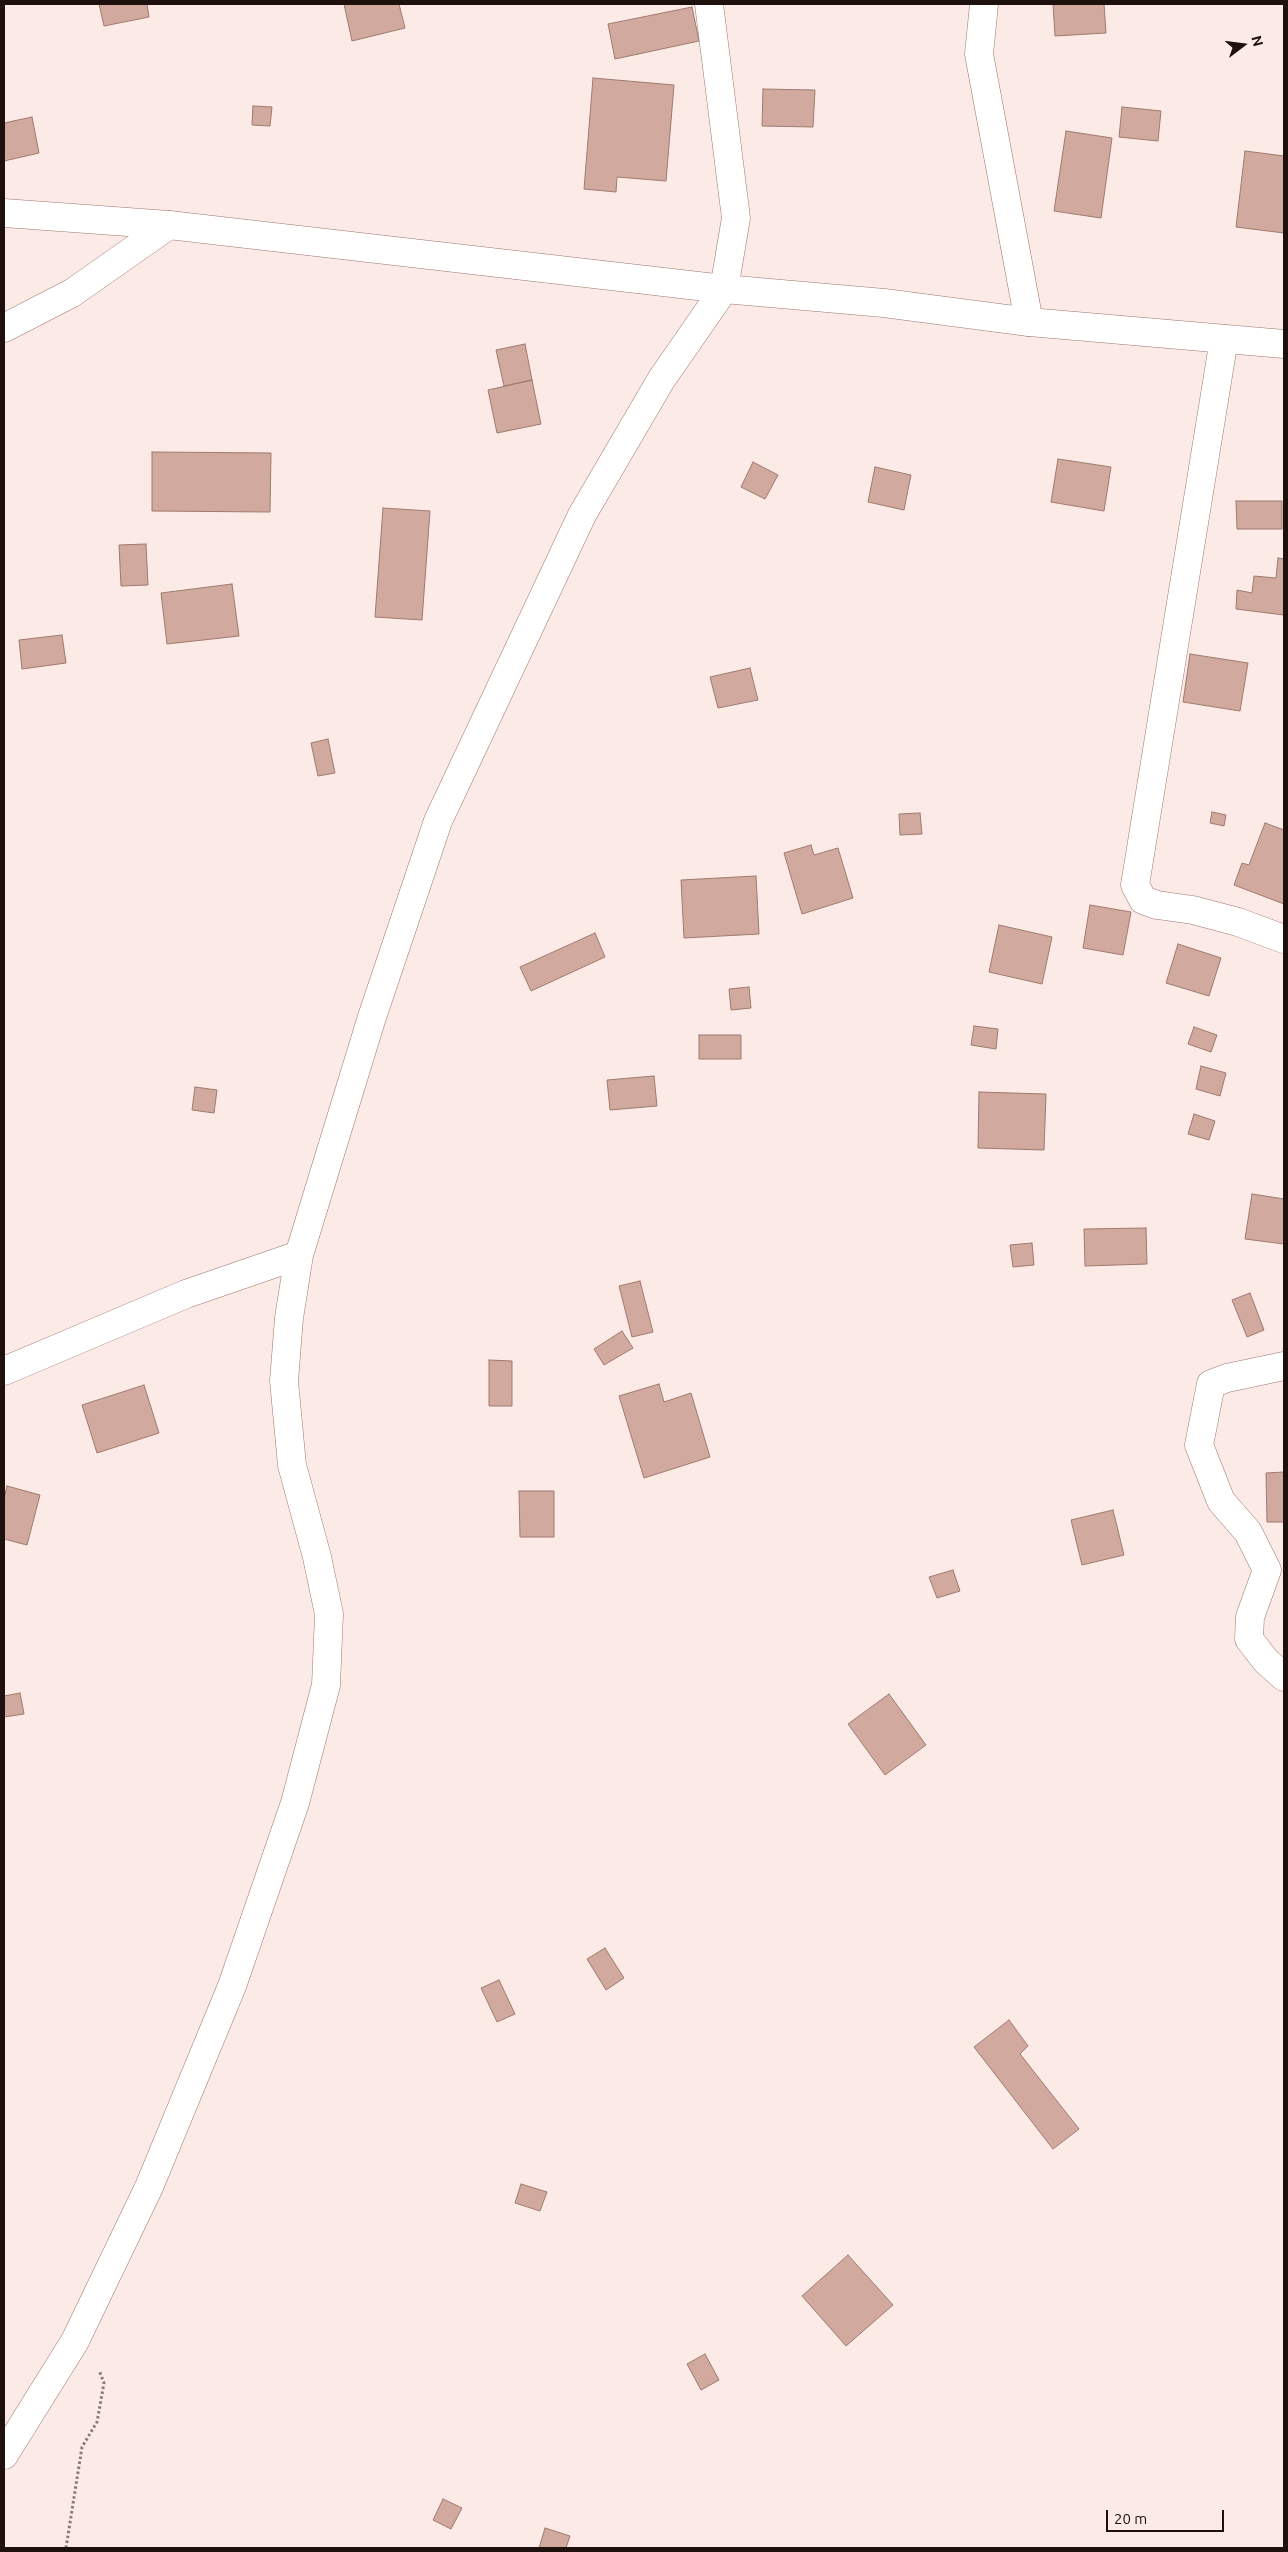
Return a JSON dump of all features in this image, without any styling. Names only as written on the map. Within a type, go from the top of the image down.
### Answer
[{"type":"street","points":[[4,2455],[79,2332],[148,2187],[232,1986],[295,1803],[326,1685],[329,1614],[317,1557],[292,1465],[284,1380],[289,1318],[299,1255],[372,1017],[438,821],[582,515],[661,380],[724,289],[736,218],[709,4]]},
{"type":"street","points":[[984,4],[980,54],[1029,322]]},
{"type":"street","points":[[4,213],[169,225],[724,289],[884,303],[1029,322],[1284,344]]},
{"type":"street","points":[[4,328],[72,293],[169,225]]},
{"type":"street","points":[[1224,339],[1135,885],[1143,900],[1157,905],[1193,910],[1238,922],[1284,939]]},
{"type":"street","points":[[4,1371],[186,1294],[299,1255]]},
{"type":"street","points":[[1284,1366],[1227,1378],[1211,1384],[1199,1445],[1221,1501],[1248,1532],[1267,1570],[1250,1617],[1249,1639],[1266,1661],[1284,1677]]},
{"type":"path","points":[[66,2548],[82,2447],[97,2422],[104,2383],[94,2359],[79,2332]]},
{"type":"building","points":[[99,4],[147,4],[149,17],[104,26]]},
{"type":"building","points":[[344,4],[399,4],[405,28],[352,41]]},
{"type":"building","points":[[1053,4],[1104,4],[1106,33],[1055,36]]},
{"type":"building","points":[[692,7],[699,41],[615,59],[608,24]]},
{"type":"building","points":[[593,78],[674,85],[666,181],[617,177],[616,192],[584,189]]},
{"type":"building","points":[[763,89],[815,90],[813,127],[762,126]]},
{"type":"building","points":[[253,106],[272,107],[270,126],[252,125]]},
{"type":"building","points":[[1122,107],[1161,111],[1158,141],[1119,137]]},
{"type":"building","points":[[32,117],[39,153],[4,161],[4,123]]},
{"type":"building","points":[[1066,131],[1112,138],[1101,218],[1054,211]]},
{"type":"building","points":[[1245,151],[1284,156],[1284,233],[1236,227]]},
{"type":"building","points":[[525,344],[532,380],[504,386],[496,350]]},
{"type":"building","points":[[532,380],[541,424],[497,433],[488,390]]},
{"type":"building","points":[[152,452],[271,453],[270,512],[152,511]]},
{"type":"building","points":[[1058,459],[1111,467],[1104,511],[1051,502]]},
{"type":"building","points":[[753,462],[778,475],[765,499],[741,487]]},
{"type":"building","points":[[875,467],[911,475],[904,510],[868,502]]},
{"type":"building","points":[[1236,501],[1282,501],[1282,529],[1237,529]]},
{"type":"building","points":[[383,508],[430,511],[422,620],[375,617]]},
{"type":"building","points":[[146,544],[148,585],[121,586],[119,545]]},
{"type":"building","points":[[1278,558],[1284,559],[1284,615],[1236,609],[1237,590],[1252,593],[1254,576],[1276,578]]},
{"type":"building","points":[[232,584],[239,636],[167,644],[161,593]]},
{"type":"building","points":[[62,635],[66,663],[22,669],[19,640]]},
{"type":"building","points":[[1190,654],[1248,663],[1240,711],[1183,702]]},
{"type":"building","points":[[750,668],[758,700],[718,708],[710,677]]},
{"type":"building","points":[[328,739],[335,773],[318,776],[311,743]]},
{"type":"building","points":[[1212,812],[1226,815],[1224,826],[1210,823]]},
{"type":"building","points":[[920,813],[922,834],[900,835],[899,814]]},
{"type":"building","points":[[1265,823],[1284,830],[1284,904],[1234,885],[1242,863],[1249,865]]},
{"type":"building","points":[[811,845],[814,855],[838,848],[853,898],[802,914],[784,853]]},
{"type":"building","points":[[756,876],[759,934],[684,938],[681,880]]},
{"type":"building","points":[[1090,905],[1131,912],[1123,955],[1083,948]]},
{"type":"building","points":[[999,925],[1052,937],[1042,984],[989,972]]},
{"type":"building","points":[[595,933],[605,957],[531,991],[520,967]]},
{"type":"building","points":[[1178,944],[1221,958],[1209,996],[1166,983]]},
{"type":"building","points":[[749,987],[751,1008],[731,1010],[729,989]]},
{"type":"building","points":[[974,1026],[998,1029],[996,1049],[971,1045]]},
{"type":"building","points":[[1194,1027],[1217,1035],[1211,1052],[1188,1044]]},
{"type":"building","points":[[699,1035],[741,1035],[741,1059],[699,1059]]},
{"type":"building","points":[[1201,1066],[1226,1073],[1220,1096],[1196,1089]]},
{"type":"building","points":[[654,1076],[657,1106],[610,1110],[607,1080]]},
{"type":"building","points":[[195,1087],[217,1090],[214,1113],[192,1110]]},
{"type":"building","points":[[979,1092],[1046,1094],[1044,1150],[978,1148]]},
{"type":"building","points":[[1194,1114],[1215,1121],[1209,1140],[1188,1134]]},
{"type":"building","points":[[1252,1194],[1284,1199],[1284,1244],[1245,1239]]},
{"type":"building","points":[[1146,1228],[1147,1264],[1085,1266],[1084,1229]]},
{"type":"building","points":[[1032,1243],[1034,1265],[1013,1267],[1010,1245]]},
{"type":"building","points":[[640,1281],[653,1332],[632,1337],[619,1286]]},
{"type":"building","points":[[1250,1293],[1264,1330],[1247,1337],[1232,1300]]},
{"type":"building","points":[[622,1331],[633,1348],[604,1365],[594,1349]]},
{"type":"building","points":[[489,1360],[512,1361],[512,1406],[489,1406]]},
{"type":"building","points":[[659,1384],[664,1402],[691,1393],[710,1457],[644,1478],[619,1396]]},
{"type":"building","points":[[144,1385],[159,1433],[97,1453],[82,1405]]},
{"type":"building","points":[[1284,1472],[1284,1522],[1267,1522],[1266,1473]]},
{"type":"building","points":[[7,1486],[40,1495],[27,1545],[4,1539],[4,1499]]},
{"type":"building","points":[[519,1491],[554,1491],[554,1537],[520,1537]]},
{"type":"building","points":[[1113,1510],[1124,1555],[1082,1565],[1071,1520]]},
{"type":"building","points":[[953,1570],[960,1591],[937,1598],[929,1577]]},
{"type":"building","points":[[20,1693],[24,1714],[4,1717],[4,1696]]},
{"type":"building","points":[[889,1694],[926,1745],[885,1775],[848,1724]]},
{"type":"building","points":[[605,1948],[624,1978],[606,1990],[587,1959]]},
{"type":"building","points":[[499,1980],[515,2014],[497,2022],[481,1988]]},
{"type":"building","points":[[1009,2020],[1028,2046],[1020,2054],[1079,2129],[1053,2149],[974,2047]]},
{"type":"building","points":[[521,2184],[547,2192],[540,2211],[515,2203]]},
{"type":"building","points":[[848,2255],[893,2305],[846,2346],[802,2296]]},
{"type":"building","points":[[705,2354],[719,2380],[701,2390],[687,2364]]},
{"type":"building","points":[[443,2499],[462,2508],[451,2529],[433,2520]]},
{"type":"building","points":[[545,2528],[570,2536],[566,2548],[539,2548]]}]
